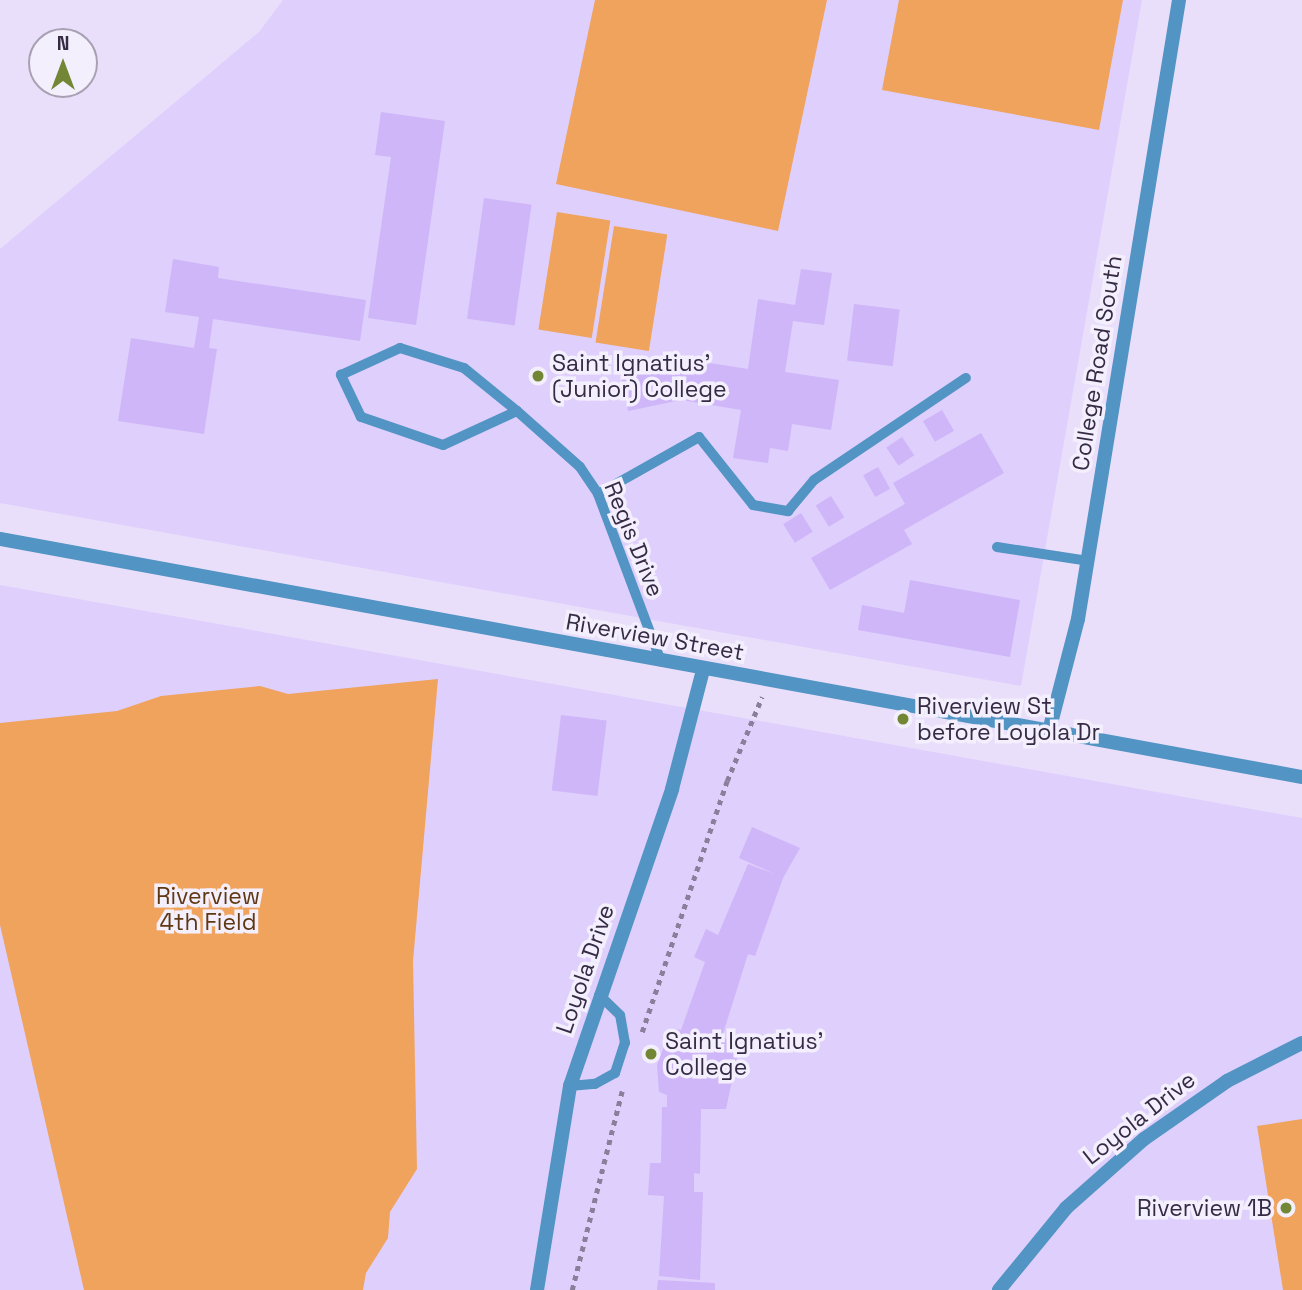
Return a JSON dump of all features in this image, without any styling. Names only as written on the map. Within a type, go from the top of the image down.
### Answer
[{"type":"street","name":"College Road South","points":[[1049,731],[1088,561],[1179,0]]},
{"type":"street","name":"Riverview Street","points":[[0,539],[704,670],[1302,776]]},
{"type":"street","name":"Loyola Drive","points":[[537,1290],[570,1086],[599,995],[672,789],[704,670]]},
{"type":"street","name":"Loyola Drive","points":[[999,1290],[1066,1208],[1134,1147],[1227,1081],[1302,1043]]},
{"type":"lane","name":"Regis Drive","points":[[517,411],[443,445],[361,417],[341,376],[400,348],[464,368],[517,411],[580,467],[598,494],[661,662]]},
{"type":"lane","points":[[598,494],[699,437],[753,505],[788,512],[814,480],[965,377]]},
{"type":"lane","points":[[998,547],[1088,561]]},
{"type":"lane","points":[[570,1086],[595,1084],[615,1073],[625,1043],[620,1016],[599,995]]},
{"type":"path","points":[[638,1044],[727,780],[762,697]]},
{"type":"path","points":[[572,1290],[626,1079]]},
{"type":"shaded area","name":"Saint Ignatius' (Junior) College","points":[[283,0],[1142,0],[1021,686],[0,503],[0,249],[259,32]]},
{"type":"shaded area","name":"Saint Ignatius' College","points":[[0,585],[1302,818],[1302,1290],[0,1290]]},
{"type":"green space","points":[[595,0],[827,0],[778,231],[556,184]]},
{"type":"green space","points":[[899,0],[1123,0],[1099,130],[882,90]]},
{"type":"green space","points":[[557,212],[610,220],[592,338],[538,330]]},
{"type":"green space","points":[[614,226],[667,234],[649,351],[596,343]]},
{"type":"green space","name":"Riverview 4th Field","points":[[438,679],[413,961],[417,1169],[390,1212],[388,1238],[366,1273],[363,1290],[84,1290],[0,925],[0,723],[117,711],[161,696],[260,686],[288,694]]},
{"type":"green space","name":"Riverview 1B","points":[[1302,1119],[1302,1290],[1283,1290],[1257,1126]]},
{"type":"building","points":[[381,112],[445,121],[416,325],[368,318],[391,157],[375,155]]},
{"type":"building","points":[[484,198],[532,205],[515,325],[467,319]]},
{"type":"building","points":[[173,259],[219,267],[218,278],[366,300],[360,341],[213,319],[209,348],[217,349],[204,434],[118,421],[131,338],[194,348],[199,317],[165,312]]},
{"type":"building","points":[[801,269],[832,273],[824,325],[793,321],[785,372],[839,380],[831,430],[792,424],[788,451],[770,448],[768,463],[733,458],[741,410],[681,400],[628,411],[620,373],[684,359],[748,369],[758,299],[795,305]]},
{"type":"building","points":[[854,304],[900,310],[893,366],[847,361]]},
{"type":"building","points":[[942,410],[954,431],[935,442],[923,421]]},
{"type":"building","points":[[981,433],[1004,473],[904,530],[912,544],[830,590],[811,558],[905,504],[893,483]]},
{"type":"building","points":[[902,437],[914,455],[899,466],[886,448]]},
{"type":"building","points":[[878,467],[890,489],[875,497],[863,475]]},
{"type":"building","points":[[831,496],[844,517],[829,527],[816,506]]},
{"type":"building","points":[[801,513],[813,532],[795,543],[783,524]]},
{"type":"building","points":[[910,580],[1020,600],[1010,657],[858,630],[862,605],[904,613]]},
{"type":"building","points":[[561,715],[607,721],[597,796],[552,790]]},
{"type":"building","points":[[752,827],[800,848],[783,878],[755,956],[748,954],[722,1037],[740,1043],[726,1109],[701,1109],[700,1174],[694,1173],[694,1192],[703,1192],[700,1280],[659,1276],[664,1196],[648,1195],[650,1163],[661,1163],[662,1107],[667,1107],[667,1095],[659,1092],[657,1065],[671,1028],[681,1030],[705,962],[694,957],[706,929],[718,935],[748,864],[775,874],[739,858]]},
{"type":"building","points":[[658,1280],[715,1283],[715,1290],[657,1290]]},
{"type":"place","name":"Saint Ignatius' (Junior) College","points":[[538,376]]},
{"type":"place","name":"Riverview St before Loyola Dr","points":[[903,719]]},
{"type":"place","name":"Saint Ignatius' College","points":[[651,1054]]},
{"type":"place","name":"Riverview 1B","points":[[1286,1208]]}]
